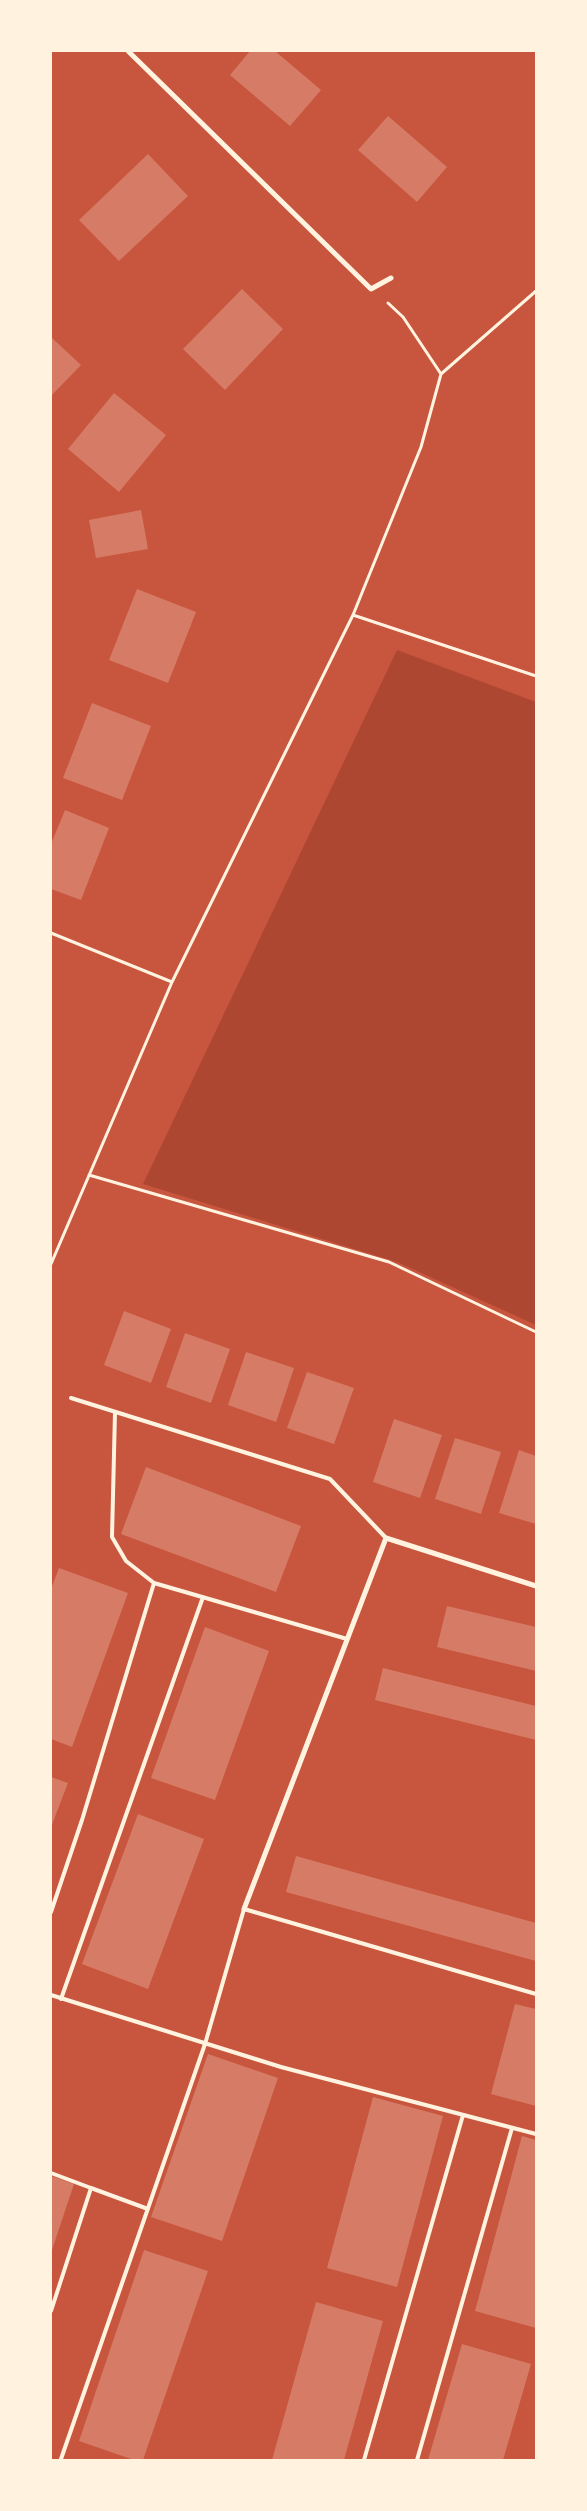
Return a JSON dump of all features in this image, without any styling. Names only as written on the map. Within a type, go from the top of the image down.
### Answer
[{"type":"street","points":[[128,51],[371,289],[391,278]]},
{"type":"street","points":[[244,1909],[386,1538],[536,1586]]},
{"type":"lane","points":[[71,1398],[330,1479],[386,1538]]},
{"type":"lane","points":[[115,1412],[112,1537],[126,1561],[154,1583],[347,1639]]},
{"type":"lane","points":[[51,1912],[82,1820],[154,1583]]},
{"type":"lane","points":[[61,1999],[203,1597]]},
{"type":"lane","points":[[62,2459],[205,2044],[244,1909],[536,1994]]},
{"type":"lane","points":[[51,1996],[281,2067],[536,2134]]},
{"type":"lane","points":[[364,2460],[463,2115]]},
{"type":"lane","points":[[417,2460],[512,2128]]},
{"type":"lane","points":[[51,2173],[148,2209]]},
{"type":"lane","points":[[51,2311],[91,2188]]},
{"type":"path","points":[[371,289],[404,317],[441,374]]},
{"type":"path","points":[[51,1264],[172,982],[353,615],[421,447],[441,374],[536,291]]},
{"type":"path","points":[[353,615],[536,676]]},
{"type":"path","points":[[51,933],[172,982]]},
{"type":"path","points":[[89,1175],[389,1262],[536,1332]]},
{"type":"shaded area","points":[[397,650],[536,702],[536,1325],[397,1262],[143,1184]]},
{"type":"building","points":[[250,51],[275,51],[321,90],[290,126],[230,75]]},
{"type":"building","points":[[388,116],[447,167],[417,202],[358,150]]},
{"type":"building","points":[[148,154],[188,196],[119,261],[79,220]]},
{"type":"building","points":[[242,289],[283,329],[225,390],[183,349]]},
{"type":"building","points":[[51,337],[81,365],[51,396]]},
{"type":"building","points":[[114,393],[166,435],[119,492],[68,449]]},
{"type":"building","points":[[141,510],[148,549],[96,558],[89,520]]},
{"type":"building","points":[[137,589],[196,612],[168,683],[109,660]]},
{"type":"building","points":[[92,703],[151,726],[122,800],[63,778]]},
{"type":"building","points":[[65,810],[109,828],[81,900],[51,889],[51,844]]},
{"type":"building","points":[[124,1311],[171,1329],[151,1383],[104,1365]]},
{"type":"building","points":[[185,1333],[230,1349],[211,1403],[166,1387]]},
{"type":"building","points":[[246,1352],[294,1368],[276,1422],[228,1405]]},
{"type":"building","points":[[307,1372],[354,1388],[334,1444],[287,1428]]},
{"type":"building","points":[[394,1419],[442,1435],[420,1498],[373,1482]]},
{"type":"building","points":[[455,1438],[501,1452],[481,1514],[435,1499]]},
{"type":"building","points":[[519,1450],[536,1456],[536,1524],[499,1513]]},
{"type":"building","points":[[146,1467],[301,1526],[276,1592],[121,1534]]},
{"type":"building","points":[[59,1568],[128,1593],[72,1747],[51,1739],[51,1589]]},
{"type":"building","points":[[447,1606],[536,1627],[536,1671],[437,1647]]},
{"type":"building","points":[[205,1627],[269,1651],[215,1800],[151,1778]]},
{"type":"building","points":[[383,1668],[536,1706],[536,1740],[375,1700]]},
{"type":"building","points":[[51,1777],[68,1783],[51,1827]]},
{"type":"building","points":[[138,1814],[204,1839],[148,1989],[82,1964]]},
{"type":"building","points":[[296,1856],[536,1923],[536,1961],[286,1892]]},
{"type":"building","points":[[515,2004],[536,2009],[536,2106],[491,2094]]},
{"type":"building","points":[[208,2054],[278,2078],[222,2241],[151,2217]]},
{"type":"building","points":[[373,2097],[443,2116],[397,2287],[327,2268]]},
{"type":"building","points":[[522,2136],[536,2140],[536,2328],[475,2311]]},
{"type":"building","points":[[51,2176],[74,2184],[52,2250],[51,2249]]},
{"type":"building","points":[[144,2250],[208,2271],[143,2460],[134,2460],[79,2441]]},
{"type":"building","points":[[316,2302],[383,2321],[344,2460],[272,2460]]},
{"type":"building","points":[[462,2344],[531,2364],[503,2460],[428,2460]]}]
